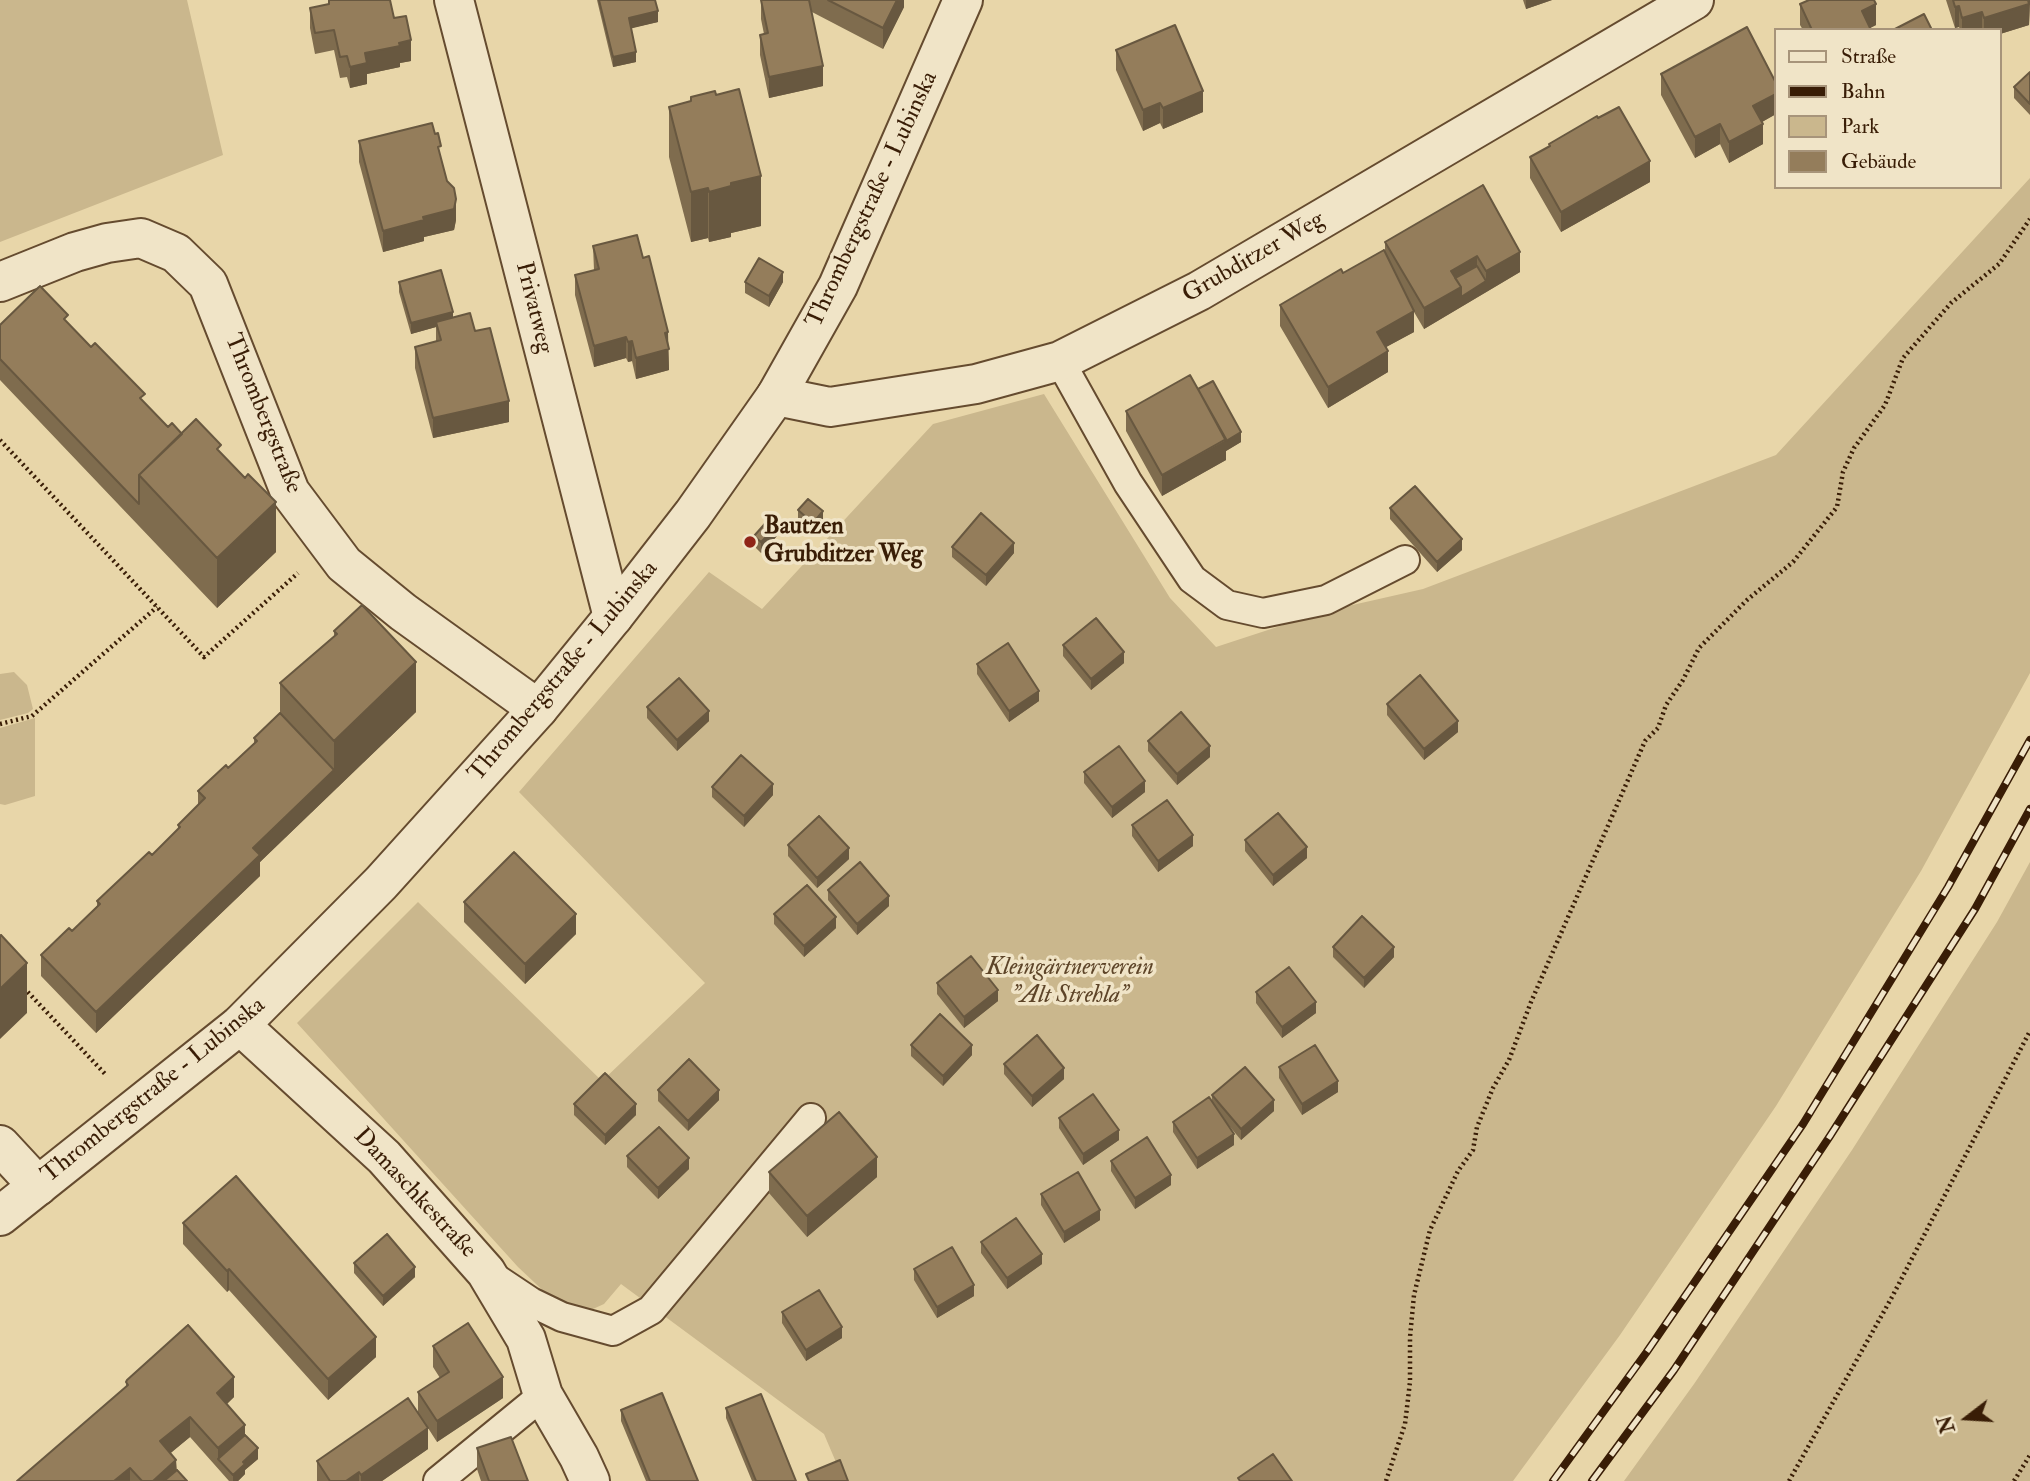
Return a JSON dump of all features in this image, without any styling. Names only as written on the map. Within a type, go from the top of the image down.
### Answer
[{"type":"street","name":"Privatweg","points":[[454,0],[613,617]]},
{"type":"street","name":"Thrombergstraße - Lubinska","points":[[0,1216],[18,1165],[137,1108],[240,1026],[381,883],[538,709],[613,617],[693,514],[776,396],[838,286],[963,0]]},
{"type":"street","name":"Grubditzer Weg","points":[[776,396],[830,407],[976,384],[1060,361],[1199,291],[1695,0]]},
{"type":"street","name":"Thrombergstraße","points":[[0,282],[75,252],[107,243],[141,238],[176,253],[208,284],[290,492],[344,564],[403,612],[538,709]]},
{"type":"street","name":"Damaschkestraße","points":[[240,1026],[384,1157],[486,1272],[526,1339],[543,1395],[590,1481]]},
{"type":"lane","points":[[1060,361],[1128,483],[1192,579],[1227,605],[1263,613],[1326,600],[1405,560]]},
{"type":"lane","points":[[486,1272],[531,1303],[562,1317],[613,1331],[651,1310],[811,1118]]},
{"type":"lane","points":[[438,1481],[543,1395]]},
{"type":"path","points":[[1386,1481],[1405,1424],[1414,1295],[1430,1230],[1458,1171],[1473,1150],[1477,1127],[1493,1088],[1509,1060],[1531,1002],[1645,741],[1658,728],[1666,705],[1683,680],[1699,648],[1747,600],[1793,562],[1837,507],[1843,472],[1854,448],[1885,405],[1903,358],[1951,303],[1999,264],[2030,219]]},
{"type":"path","points":[[0,440],[204,657],[330,545]]},
{"type":"path","points":[[0,724],[32,716],[157,607]]},
{"type":"path","points":[[18,981],[137,1108]]},
{"type":"path","points":[[1789,1481],[1892,1297],[2030,1031]]},
{"type":"path","points":[[2014,1481],[2030,1455]]},
{"type":"green space","points":[[0,0],[187,0],[223,155],[0,242]]},
{"type":"green space","name":"Kleingärtnerverein \"Alt Strehla\"","points":[[2030,178],[2030,673],[1921,871],[1776,1106],[1620,1335],[1513,1481],[844,1481],[824,1434],[621,1284],[604,1304],[584,1313],[552,1299],[518,1267],[297,1023],[418,902],[602,1081],[705,983],[519,792],[709,572],[762,609],[933,424],[1044,394],[1170,598],[1216,647],[1326,611],[1423,589],[1776,455]]},
{"type":"green space","points":[[14,672],[27,685],[33,709],[28,713],[0,720],[0,674]]},
{"type":"green space","points":[[35,718],[35,796],[0,804],[0,728]]},
{"type":"green space","points":[[2030,862],[2030,1481],[1624,1481],[1694,1384],[1852,1150],[1997,922]]},
{"type":"building","points":[[329,0],[390,0],[394,18],[406,16],[411,40],[399,43],[400,46],[365,53],[367,63],[350,67],[347,56],[340,57],[334,30],[315,33],[310,8],[329,4]]},
{"type":"building","points":[[599,0],[655,0],[658,11],[629,18],[636,52],[613,57]]},
{"type":"building","points":[[761,0],[809,0],[823,66],[769,77],[760,35],[768,33]]},
{"type":"building","points":[[828,0],[897,0],[883,28]]},
{"type":"building","points":[[1809,0],[1874,0],[1876,4],[1862,11],[1870,28],[1811,28],[1800,4]]},
{"type":"building","points":[[1953,0],[2028,0],[2029,4],[1984,18],[1982,12],[1962,18],[1959,6],[1955,7]]},
{"type":"building","points":[[1924,14],[1931,28],[1897,28]]},
{"type":"building","points":[[1175,25],[1203,91],[1163,108],[1160,103],[1143,110],[1116,50]]},
{"type":"building","points":[[1747,27],[1774,79],[1774,95],[1753,106],[1763,124],[1729,142],[1720,124],[1695,137],[1661,74]]},
{"type":"building","points":[[2030,72],[2030,104],[2014,87]]},
{"type":"building","points":[[739,89],[761,176],[731,183],[731,186],[709,192],[708,188],[691,192],[669,107],[691,101],[691,97],[715,91],[716,95]]},
{"type":"building","points":[[1619,107],[1650,161],[1561,212],[1530,157],[1597,116],[1598,118]]},
{"type":"building","points":[[432,123],[435,134],[438,133],[441,146],[438,147],[447,181],[454,188],[454,209],[383,231],[359,141]]},
{"type":"building","points":[[1483,185],[1520,252],[1486,271],[1477,256],[1451,271],[1461,287],[1424,308],[1385,242]]},
{"type":"building","points":[[637,235],[643,258],[649,256],[668,332],[665,333],[669,349],[636,358],[632,341],[628,342],[626,337],[594,346],[575,275],[599,269],[593,246]]},
{"type":"building","points":[[1384,250],[1414,311],[1377,332],[1388,351],[1328,387],[1280,305],[1341,269],[1343,273]]},
{"type":"building","points":[[759,258],[783,272],[769,296],[745,282]]},
{"type":"building","points":[[1477,266],[1486,281],[1461,297],[1461,287],[1455,278]]},
{"type":"building","points":[[441,270],[453,312],[411,323],[399,282]]},
{"type":"building","points":[[40,286],[68,315],[64,319],[91,347],[95,343],[145,394],[140,398],[168,427],[172,423],[182,434],[139,475],[139,504],[0,359],[0,325]]},
{"type":"building","points":[[470,313],[475,331],[490,328],[509,401],[433,418],[415,347],[441,340],[436,322]]},
{"type":"building","points":[[1190,375],[1226,439],[1162,475],[1126,411]]},
{"type":"building","points":[[1213,381],[1241,432],[1226,441],[1198,389]]},
{"type":"building","points":[[196,419],[221,445],[217,449],[245,478],[248,474],[276,502],[217,558],[139,475]]},
{"type":"building","points":[[1415,486],[1462,539],[1437,562],[1390,508]]},
{"type":"building","points":[[808,499],[823,511],[813,523],[798,510]]},
{"type":"building","points":[[981,513],[1014,543],[986,575],[952,547]]},
{"type":"building","points":[[770,518],[778,525],[761,542],[754,536]]},
{"type":"building","points":[[362,605],[416,662],[334,741],[280,683],[337,634],[334,631]]},
{"type":"building","points":[[1096,618],[1124,652],[1091,679],[1063,645]]},
{"type":"building","points":[[1008,643],[1039,691],[1009,711],[977,664]]},
{"type":"building","points":[[1420,675],[1458,721],[1424,749],[1387,704]]},
{"type":"building","points":[[679,678],[709,711],[677,740],[647,707]]},
{"type":"building","points":[[1181,712],[1210,746],[1177,774],[1148,741]]},
{"type":"building","points":[[280,713],[334,770],[253,848],[260,855],[96,1012],[41,955],[69,928],[72,931],[100,904],[97,901],[149,852],[152,855],[180,827],[178,825],[205,798],[198,791],[257,741],[254,738]]},
{"type":"building","points":[[1119,746],[1145,781],[1112,807],[1084,772]]},
{"type":"building","points":[[741,755],[773,784],[744,816],[712,787]]},
{"type":"building","points":[[1167,800],[1193,835],[1158,861],[1132,825]]},
{"type":"building","points":[[1278,813],[1307,847],[1273,875],[1245,840]]},
{"type":"building","points":[[819,816],[849,848],[817,878],[788,845]]},
{"type":"building","points":[[514,852],[576,914],[525,964],[464,902]]},
{"type":"building","points":[[860,862],[889,896],[857,924],[828,890]]},
{"type":"building","points":[[807,885],[836,917],[804,946],[774,914]]},
{"type":"building","points":[[1362,916],[1394,947],[1364,978],[1333,947]]},
{"type":"building","points":[[0,936],[27,963],[0,989]]},
{"type":"building","points":[[971,956],[998,990],[964,1017],[937,983]]},
{"type":"building","points":[[1289,967],[1316,1002],[1282,1027],[1256,992]]},
{"type":"building","points":[[940,1014],[972,1045],[943,1076],[911,1045]]},
{"type":"building","points":[[1037,1035],[1064,1068],[1032,1096],[1004,1064]]},
{"type":"building","points":[[1315,1045],[1338,1081],[1302,1104],[1279,1067]]},
{"type":"building","points":[[689,1059],[719,1090],[688,1121],[658,1090]]},
{"type":"building","points":[[1245,1067],[1274,1100],[1241,1129],[1212,1095]]},
{"type":"building","points":[[605,1073],[636,1104],[605,1135],[574,1104]]},
{"type":"building","points":[[1093,1094],[1119,1130],[1083,1154],[1059,1118]]},
{"type":"building","points":[[1209,1097],[1234,1134],[1197,1158],[1173,1122]]},
{"type":"building","points":[[839,1112],[877,1157],[807,1216],[769,1172]]},
{"type":"building","points":[[659,1127],[689,1158],[658,1188],[627,1156]]},
{"type":"building","points":[[1147,1137],[1171,1175],[1135,1198],[1111,1161]]},
{"type":"building","points":[[1078,1172],[1100,1210],[1064,1232],[1041,1194]]},
{"type":"building","points":[[236,1176],[376,1337],[328,1379],[229,1269],[227,1271],[183,1223]]},
{"type":"building","points":[[1016,1218],[1042,1254],[1007,1278],[981,1242]]},
{"type":"building","points":[[387,1234],[415,1267],[383,1296],[354,1263]]},
{"type":"building","points":[[952,1247],[974,1285],[937,1307],[914,1269]]},
{"type":"building","points":[[819,1290],[842,1327],[806,1350],[782,1312]]},
{"type":"building","points":[[468,1323],[503,1377],[437,1421],[418,1392],[449,1372],[433,1346]]},
{"type":"building","points":[[188,1325],[234,1377],[217,1393],[245,1425],[218,1448],[190,1417],[160,1441],[176,1460],[153,1481],[142,1481],[130,1468],[114,1481],[17,1481],[128,1385],[127,1380]]},
{"type":"building","points":[[662,1393],[698,1481],[650,1481],[621,1410]]},
{"type":"building","points":[[761,1394],[796,1481],[756,1481],[726,1408]]},
{"type":"building","points":[[408,1398],[428,1428],[361,1475],[359,1472],[346,1481],[330,1481],[317,1461]]},
{"type":"building","points":[[245,1435],[258,1448],[233,1475],[218,1459]]},
{"type":"building","points":[[511,1437],[528,1481],[489,1481],[477,1448]]},
{"type":"building","points":[[1273,1454],[1292,1481],[1240,1481],[1238,1478]]},
{"type":"building","points":[[840,1460],[848,1481],[809,1481],[806,1474]]},
{"type":"building","points":[[177,1470],[187,1481],[164,1481]]},
{"type":"railway","points":[[1553,1481],[1646,1353],[1803,1124],[1948,887],[2030,740]]},
{"type":"railway","points":[[1592,1481],[1674,1370],[1830,1136],[1975,909],[2030,809]]},
{"type":"place","name":"Bautzen Grubditzer Weg","points":[[750,542]]}]
